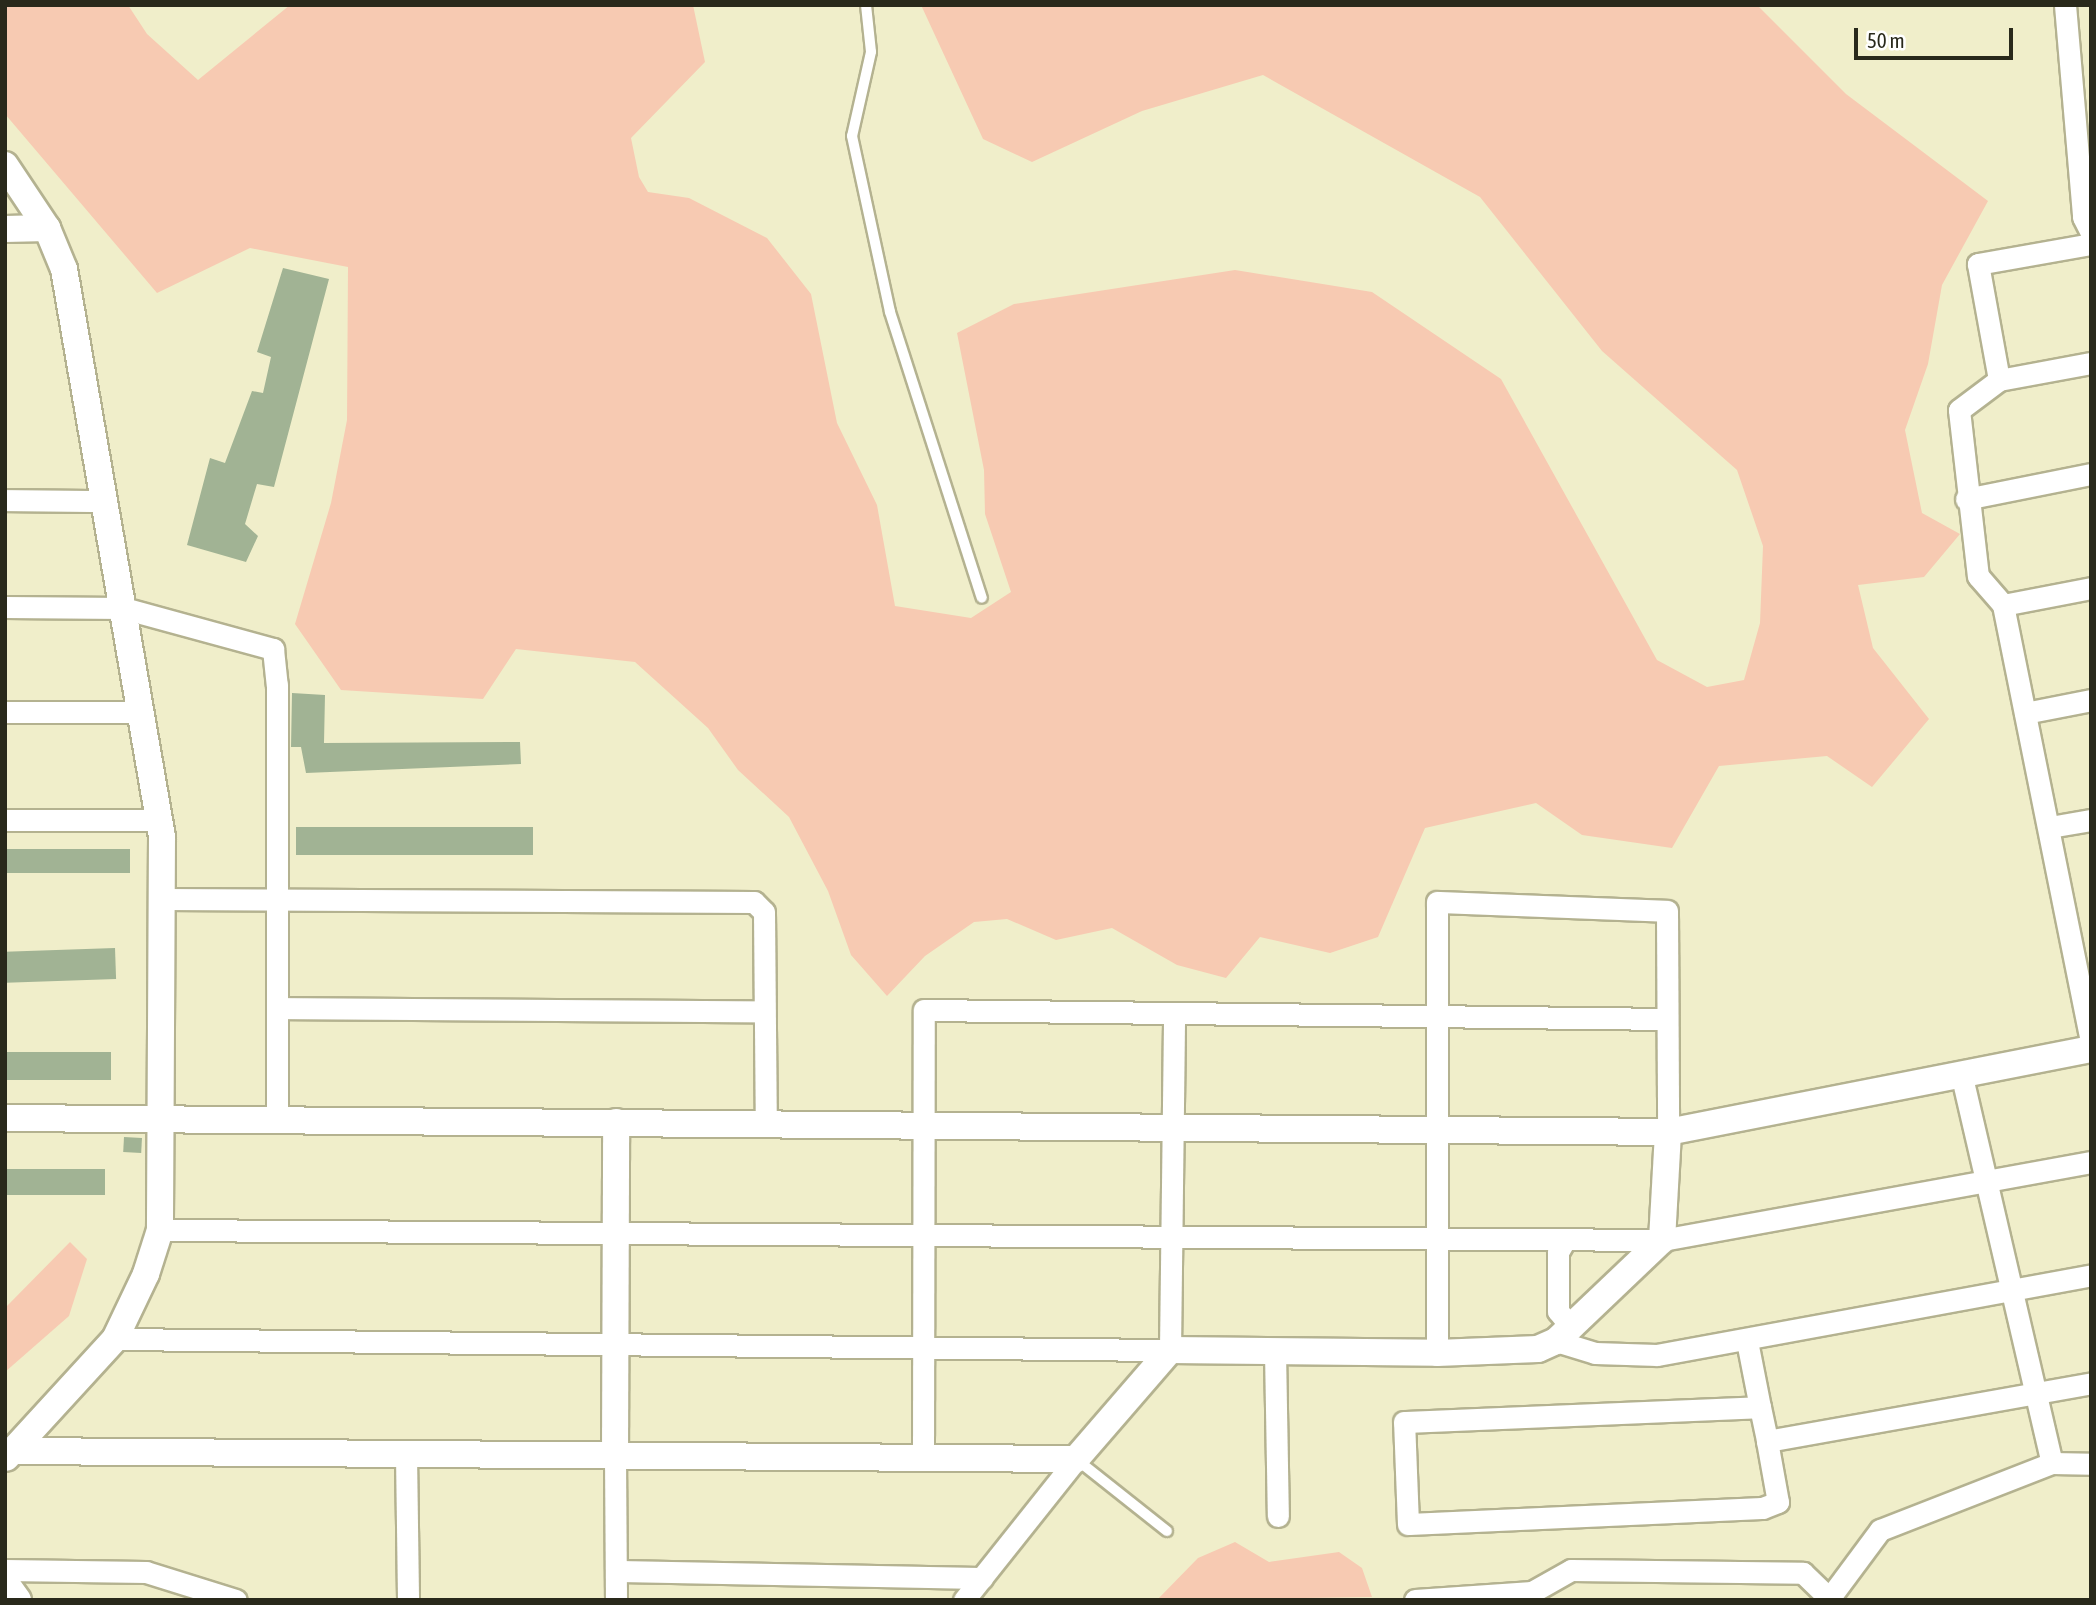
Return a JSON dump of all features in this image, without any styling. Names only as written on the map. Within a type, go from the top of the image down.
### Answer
[{"type":"street","points":[[2065,5],[2083,217],[2091,233]]},
{"type":"street","points":[[5,165],[47,228],[64,269],[161,820],[162,899],[160,1230],[146,1274],[115,1339],[9,1455]]},
{"type":"street","points":[[5,229],[47,228]]},
{"type":"street","points":[[1999,380],[1978,264],[2091,244]]},
{"type":"street","points":[[2091,363],[1999,380],[1959,410],[1966,499],[1978,576],[2003,606],[2050,827],[2081,937],[2091,1043]]},
{"type":"street","points":[[1966,499],[2091,474]]},
{"type":"street","points":[[5,500],[104,501]]},
{"type":"street","points":[[2003,606],[2091,588]]},
{"type":"street","points":[[5,607],[123,608],[273,649],[279,898],[277,1120]]},
{"type":"street","points":[[2025,713],[2091,700]]},
{"type":"street","points":[[5,712],[142,712]]},
{"type":"street","points":[[5,820],[161,820]]},
{"type":"street","points":[[2050,827],[2091,820]]},
{"type":"street","points":[[162,899],[754,902],[764,912],[766,1122]]},
{"type":"street","points":[[115,1339],[1437,1353],[1538,1349],[1564,1334],[1662,1240],[1668,1132],[1667,911],[1437,902],[1437,1353]]},
{"type":"street","points":[[278,1008],[764,1011]]},
{"type":"street","points":[[923,1458],[924,1010],[1667,1019]]},
{"type":"street","points":[[964,1600],[1076,1459],[1170,1350],[1174,1015]]},
{"type":"street","points":[[5,1118],[766,1122],[1668,1132],[1962,1077],[2091,1049]]},
{"type":"street","points":[[1962,1077],[1984,1181],[2038,1392],[2052,1463]]},
{"type":"street","points":[[615,1122],[616,1600]]},
{"type":"street","points":[[160,1230],[1662,1240],[2091,1162]]},
{"type":"street","points":[[1565,1240],[1558,1252],[1558,1311],[1564,1334],[1595,1353],[1657,1355],[1747,1341],[2091,1275]]},
{"type":"street","points":[[1747,1341],[1767,1441],[1778,1502],[1762,1508],[1408,1524],[1404,1422],[1760,1407]]},
{"type":"street","points":[[1275,1351],[1278,1516]]},
{"type":"street","points":[[1767,1441],[2091,1383]]},
{"type":"street","points":[[9,1455],[406,1454],[1076,1459]]},
{"type":"street","points":[[406,1454],[408,1600]]},
{"type":"street","points":[[1415,1600],[1532,1592],[1571,1570],[1803,1573],[1828,1599],[1880,1530],[2052,1463],[2091,1464]]},
{"type":"street","points":[[5,1570],[146,1572],[236,1600]]},
{"type":"street","points":[[617,1571],[982,1577]]},
{"type":"street","points":[[5,1582],[18,1600]]},
{"type":"lane","points":[[866,5],[871,52],[852,136],[890,312],[982,598]]},
{"type":"lane","points":[[1076,1459],[1167,1531]]},
{"type":"shaded area","points":[[5,5],[128,5],[147,34],[198,80],[290,5],[693,5],[705,62],[631,138],[639,177],[648,192],[689,198],[767,238],[811,294],[837,423],[877,505],[895,606],[971,618],[1011,592],[985,514],[984,470],[957,333],[1014,304],[1235,270],[1372,292],[1501,379],[1657,660],[1707,687],[1744,680],[1760,623],[1763,546],[1737,470],[1602,351],[1480,197],[1263,75],[1142,111],[1032,162],[983,139],[921,5],[1757,5],[1846,94],[1988,201],[1942,285],[1928,364],[1905,430],[1922,513],[1960,534],[1924,577],[1858,585],[1873,648],[1929,719],[1872,787],[1827,756],[1719,766],[1672,848],[1582,835],[1536,803],[1425,828],[1378,937],[1330,953],[1260,937],[1226,978],[1177,965],[1112,928],[1056,940],[1007,919],[974,922],[925,956],[887,996],[851,955],[828,891],[789,817],[738,770],[708,728],[635,662],[516,649],[483,699],[341,690],[295,624],[331,503],[347,420],[348,267],[250,248],[157,293],[5,114]]},
{"type":"shaded area","points":[[70,1242],[87,1259],[69,1316],[5,1372],[5,1308]]},
{"type":"shaded area","points":[[1235,1542],[1269,1562],[1339,1552],[1362,1568],[1372,1597],[1157,1600],[1198,1558]]},
{"type":"building","points":[[283,268],[329,279],[274,487],[257,484],[245,524],[258,536],[246,562],[187,545],[210,458],[225,463],[252,391],[263,393],[271,357],[257,352]]},
{"type":"building","points":[[292,693],[325,695],[324,743],[520,742],[521,764],[306,773],[301,747],[291,747]]},
{"type":"building","points":[[296,827],[533,827],[533,855],[296,855]]},
{"type":"building","points":[[5,849],[130,849],[130,873],[5,873]]},
{"type":"building","points":[[115,948],[116,979],[6,983],[5,952]]},
{"type":"building","points":[[5,1052],[111,1052],[111,1080],[5,1080]]},
{"type":"building","points":[[124,1137],[142,1138],[141,1153],[123,1152]]},
{"type":"building","points":[[5,1169],[105,1169],[105,1195],[5,1195]]}]
